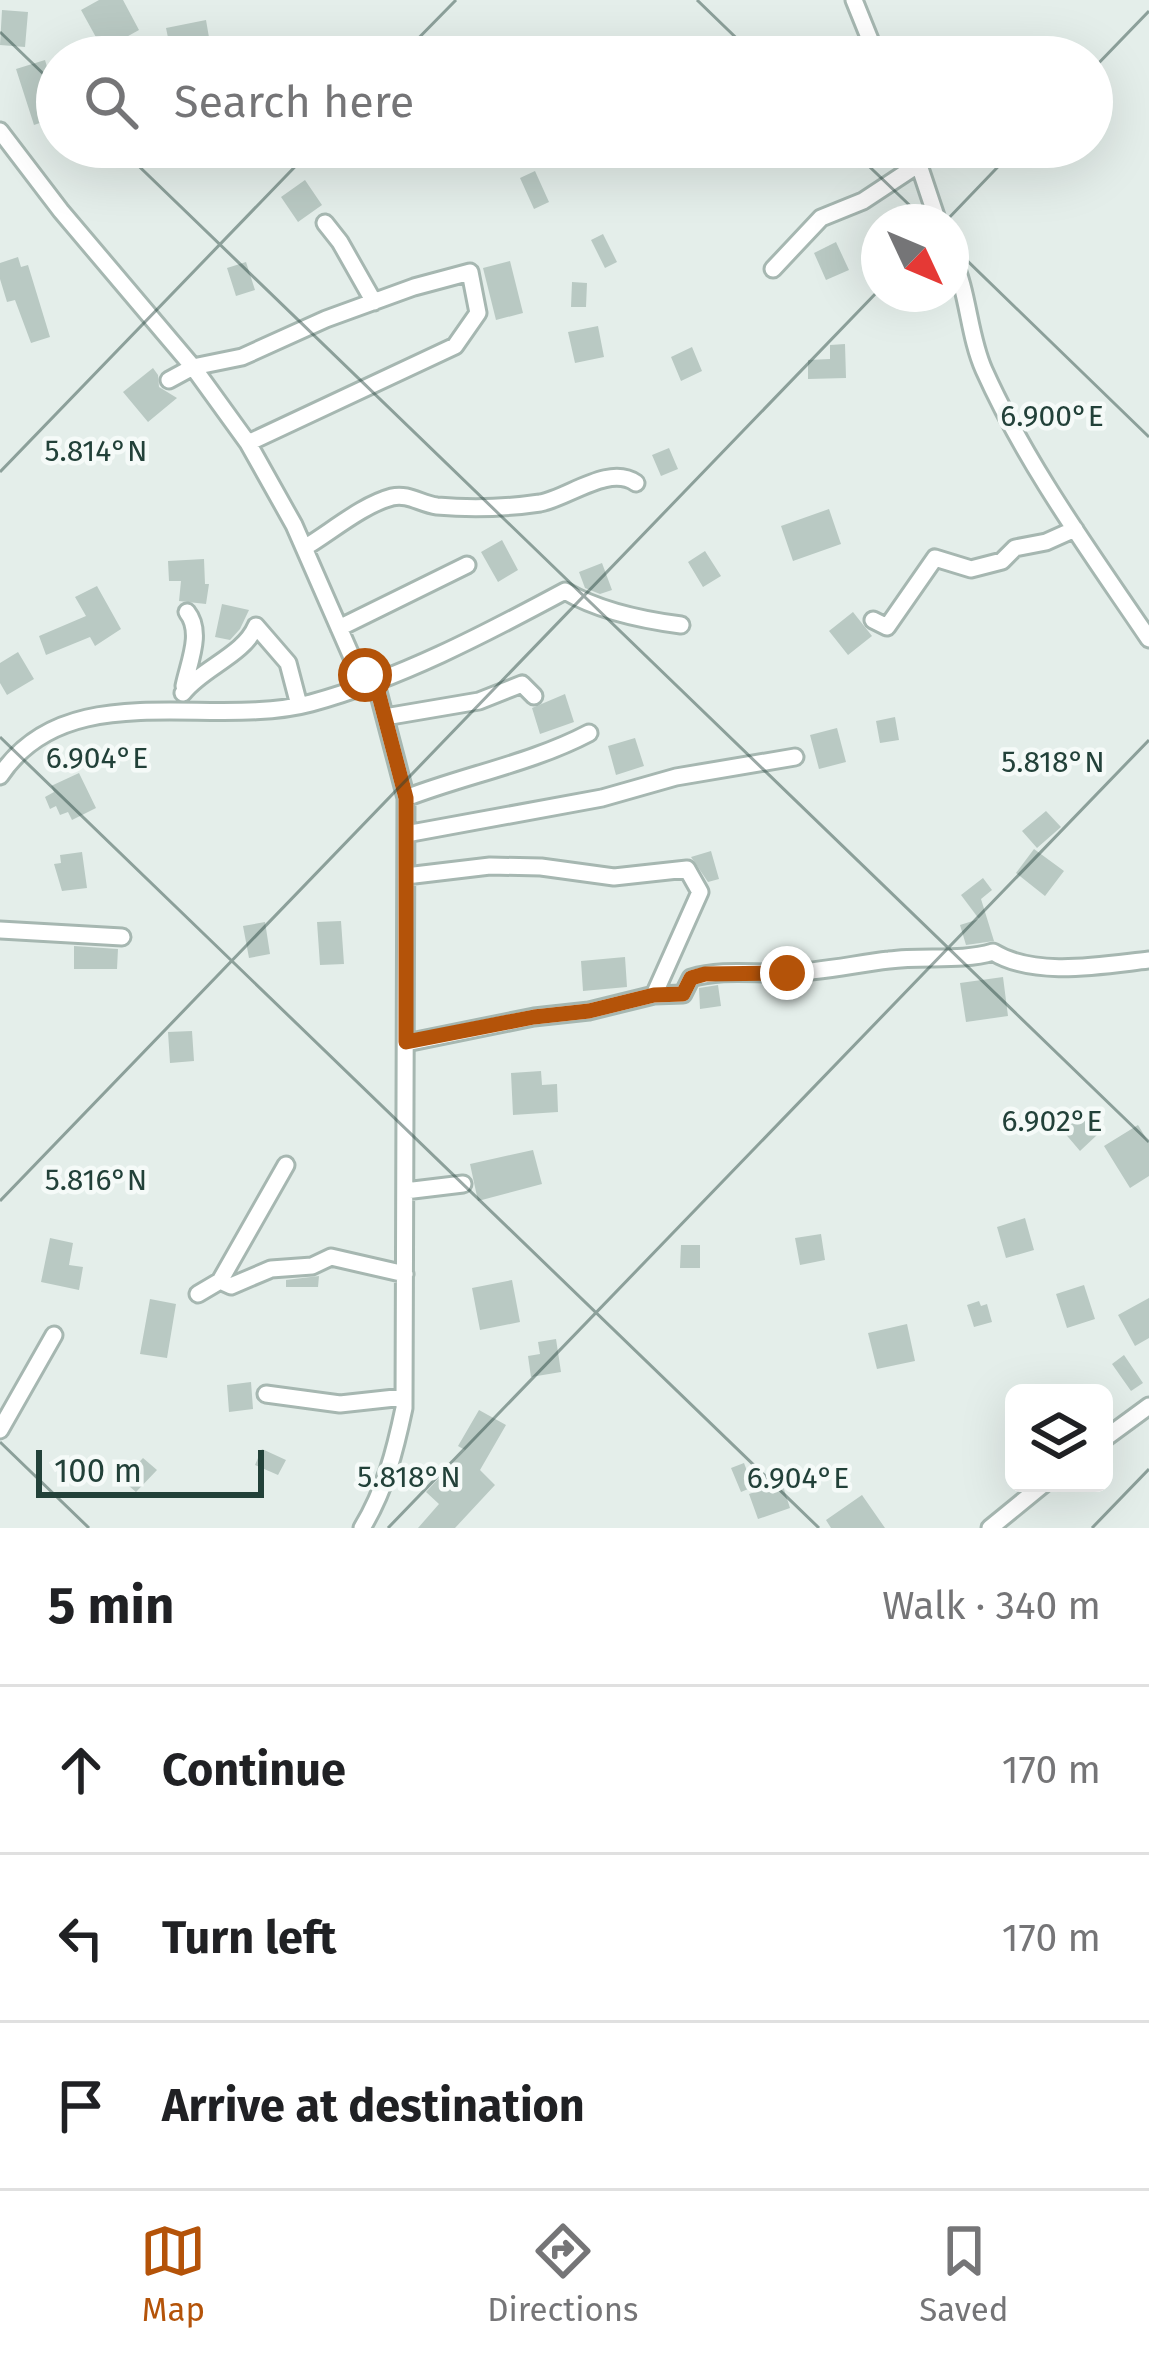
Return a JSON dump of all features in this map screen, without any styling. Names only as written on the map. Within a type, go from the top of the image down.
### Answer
[{"type":"street","points":[[854,0],[869,36]]},
{"type":"street","points":[[0,131],[248,442],[304,548],[354,662],[375,680],[406,798],[404,1397],[394,1456],[379,1501],[362,1528]]},
{"type":"street","points":[[773,269],[821,218],[863,201],[899,168]]},
{"type":"street","points":[[922,168],[933,204]]},
{"type":"street","points":[[325,224],[374,302]]},
{"type":"street","points":[[170,380],[193,368],[242,357],[326,319],[470,272],[478,313],[454,346],[248,442]]},
{"type":"street","points":[[969,305],[985,372],[1016,434],[1149,639]]},
{"type":"street","points":[[304,548],[384,500],[401,495],[428,505],[503,506],[544,502],[614,478],[629,477],[636,483]]},
{"type":"street","points":[[873,620],[887,628],[935,558],[971,569],[1002,560],[1015,548],[1076,529]]},
{"type":"street","points":[[339,628],[466,565]]},
{"type":"street","points":[[2,768],[56,726],[118,715],[257,713],[299,705],[459,645],[565,591],[581,601],[681,626]]},
{"type":"street","points":[[187,612],[195,635],[183,693],[190,712]]},
{"type":"street","points":[[183,693],[197,675],[241,646],[256,626],[288,663],[299,705]]},
{"type":"street","points":[[385,717],[478,701],[522,684],[534,696]]},
{"type":"street","points":[[406,798],[589,733]]},
{"type":"street","points":[[406,833],[602,798],[676,777],[795,758]]},
{"type":"street","points":[[406,876],[490,866],[614,877],[686,869],[700,892],[654,995]]},
{"type":"street","points":[[0,930],[122,938]]},
{"type":"street","points":[[406,1042],[589,1011],[654,995],[683,994],[691,978],[705,974],[787,973],[890,959],[954,955],[970,959],[993,952],[1036,965],[1149,960]]},
{"type":"street","points":[[198,1294],[220,1281],[286,1165]]},
{"type":"street","points":[[405,1191],[463,1184]]},
{"type":"street","points":[[220,1281],[231,1286],[271,1269],[311,1266],[331,1257],[405,1274]]},
{"type":"street","points":[[0,1430],[54,1335]]},
{"type":"street","points":[[266,1394],[340,1404],[404,1397]]},
{"type":"street","points":[[1113,1432],[1149,1406]]},
{"type":"street","points":[[990,1528],[1035,1492]]},
{"type":"building","points":[[99,0],[123,0],[139,30],[128,36],[95,36],[81,10]]},
{"type":"building","points":[[2,10],[28,12],[25,47],[0,45]]},
{"type":"building","points":[[206,20],[209,36],[168,36],[166,28]]},
{"type":"building","points":[[36,63],[34,125],[16,69]]},
{"type":"building","points":[[535,171],[549,202],[534,209],[520,178]]},
{"type":"building","points":[[305,180],[322,205],[298,222],[281,197]]},
{"type":"building","points":[[603,234],[617,262],[605,268],[591,240]]},
{"type":"building","points":[[836,242],[849,270],[826,280],[814,253]]},
{"type":"building","points":[[18,257],[21,267],[28,265],[50,337],[31,343],[15,300],[7,302],[0,279],[0,263]]},
{"type":"building","points":[[510,261],[523,313],[496,320],[483,268]]},
{"type":"building","points":[[246,262],[255,290],[236,296],[227,268]]},
{"type":"building","points":[[572,282],[587,283],[586,307],[571,307]]},
{"type":"building","points":[[598,326],[604,357],[575,363],[568,332]]},
{"type":"building","points":[[845,344],[846,378],[808,379],[808,360],[830,359],[830,345]]},
{"type":"building","points":[[692,347],[702,371],[681,381],[671,357]]},
{"type":"building","points":[[153,368],[159,387],[177,398],[148,422],[123,392]]},
{"type":"building","points":[[669,448],[678,469],[661,476],[652,455]]},
{"type":"building","points":[[829,509],[841,544],[793,561],[781,526]]},
{"type":"building","points":[[502,540],[518,570],[498,582],[481,552]]},
{"type":"building","points":[[705,551],[721,576],[703,587],[688,562]]},
{"type":"building","points":[[204,559],[205,584],[209,584],[206,604],[179,601],[181,581],[169,581],[168,561]]},
{"type":"building","points":[[602,563],[612,590],[600,594],[585,588],[579,572]]},
{"type":"building","points":[[97,586],[121,629],[95,646],[90,637],[46,655],[39,636],[86,616],[75,597]]},
{"type":"building","points":[[222,604],[249,610],[230,640],[215,637]]},
{"type":"building","points":[[853,612],[872,636],[848,655],[829,631]]},
{"type":"building","points":[[18,652],[34,679],[7,695],[0,683],[0,663]]},
{"type":"building","points":[[565,694],[574,722],[540,734],[532,708]]},
{"type":"building","points":[[895,717],[899,740],[880,743],[876,721]]},
{"type":"building","points":[[837,728],[846,762],[819,769],[810,735]]},
{"type":"building","points":[[635,738],[644,766],[616,775],[608,746]]},
{"type":"building","points":[[79,773],[96,808],[72,820],[68,812],[60,815],[56,806],[50,809],[45,797],[54,792],[51,786]]},
{"type":"building","points":[[1046,811],[1061,827],[1037,848],[1022,831]]},
{"type":"building","points":[[1034,849],[1064,871],[1045,896],[1016,873]]},
{"type":"building","points":[[711,851],[719,879],[708,882],[691,857]]},
{"type":"building","points":[[82,852],[87,888],[62,891],[54,864],[61,863],[60,855]]},
{"type":"building","points":[[983,878],[992,890],[981,899],[994,941],[966,945],[960,925],[979,919],[961,895]]},
{"type":"building","points":[[341,921],[344,964],[320,965],[317,922]]},
{"type":"building","points":[[265,922],[270,954],[249,958],[243,926]]},
{"type":"building","points":[[74,946],[118,949],[117,969],[74,969]]},
{"type":"building","points":[[625,957],[627,987],[583,991],[581,961]]},
{"type":"building","points":[[1003,977],[1008,1016],[966,1022],[960,983]]},
{"type":"building","points":[[718,985],[721,1006],[700,1009],[699,988]]},
{"type":"building","points":[[192,1031],[194,1061],[170,1063],[168,1032]]},
{"type":"building","points":[[541,1071],[542,1085],[557,1084],[558,1112],[513,1115],[511,1073]]},
{"type":"building","points":[[1081,1116],[1097,1135],[1080,1151],[1063,1131]]},
{"type":"building","points":[[1138,1125],[1149,1143],[1149,1176],[1130,1188],[1104,1146]]},
{"type":"building","points":[[533,1150],[542,1184],[478,1201],[470,1164]]},
{"type":"building","points":[[1025,1218],[1034,1250],[1006,1258],[997,1227]]},
{"type":"building","points":[[821,1234],[825,1260],[800,1265],[795,1238]]},
{"type":"building","points":[[50,1238],[73,1243],[69,1265],[83,1267],[79,1290],[41,1282]]},
{"type":"building","points":[[681,1245],[700,1245],[700,1268],[680,1268]]},
{"type":"building","points":[[319,1276],[318,1287],[286,1287],[286,1280]]},
{"type":"building","points":[[512,1280],[520,1322],[480,1330],[472,1288]]},
{"type":"building","points":[[1084,1285],[1095,1319],[1067,1328],[1056,1294]]},
{"type":"building","points":[[1149,1298],[1149,1338],[1135,1346],[1118,1315]]},
{"type":"building","points":[[150,1299],[176,1304],[167,1358],[140,1354]]},
{"type":"building","points":[[979,1301],[981,1306],[987,1304],[992,1322],[974,1327],[967,1305]]},
{"type":"building","points":[[907,1324],[915,1361],[877,1369],[868,1333]]},
{"type":"building","points":[[556,1339],[561,1372],[531,1377],[528,1356],[540,1354],[538,1342]]},
{"type":"building","points":[[1124,1355],[1143,1383],[1131,1391],[1112,1364]]},
{"type":"building","points":[[251,1382],[253,1409],[229,1412],[227,1385]]},
{"type":"building","points":[[479,1410],[506,1425],[480,1470],[495,1485],[455,1528],[418,1528],[439,1504],[426,1492],[465,1450],[458,1446]]},
{"type":"building","points":[[262,1449],[286,1460],[278,1475],[255,1465]]},
{"type":"building","points":[[143,1458],[157,1470],[136,1492],[122,1480]]},
{"type":"building","points":[[744,1463],[753,1487],[741,1492],[731,1468]]},
{"type":"building","points":[[782,1483],[790,1508],[758,1519],[749,1494]]},
{"type":"building","points":[[862,1495],[885,1528],[831,1528],[826,1520]]},
{"type":"route","points":[[365,675],[375,680],[406,798],[406,1042],[589,1011],[654,995],[683,994],[691,978],[705,974],[787,973]]}]
